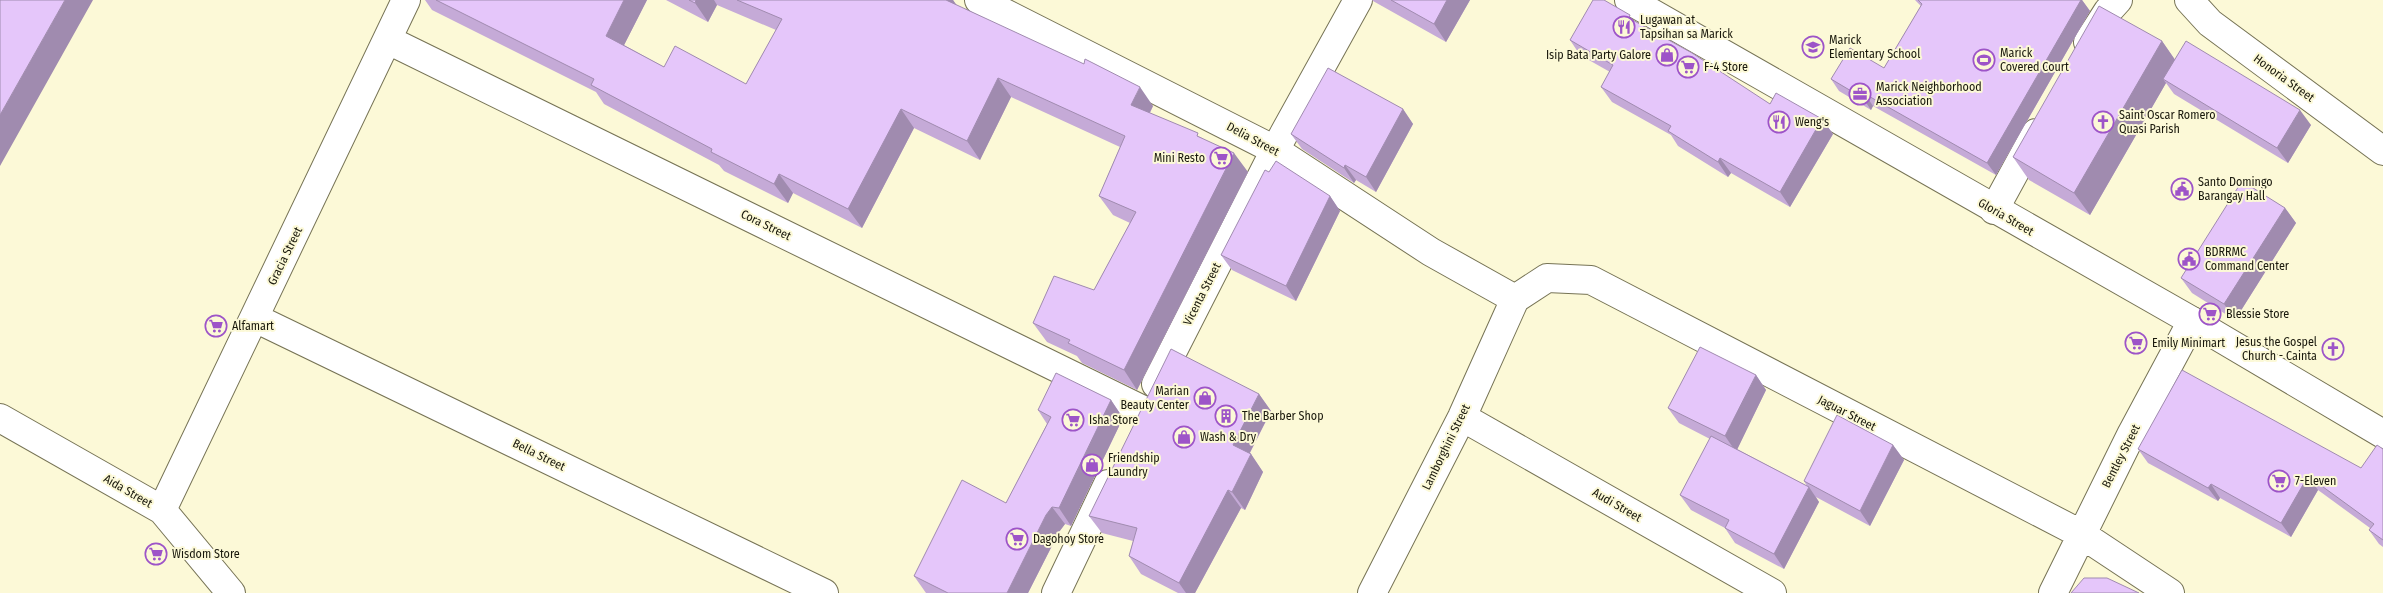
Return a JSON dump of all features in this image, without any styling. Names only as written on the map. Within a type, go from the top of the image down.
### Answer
[{"type":"street","name":"Gracia Street","points":[[162,510],[406,0]]},
{"type":"street","name":"Delia Street","points":[[979,0],[1275,150],[1431,252],[1515,299]]},
{"type":"street","name":"Vicenta Street","points":[[1130,436],[1275,150],[1358,0]]},
{"type":"street","name":"Gloria Street","points":[[1629,0],[1994,210],[2192,321],[2383,434]]},
{"type":"street","points":[[2078,60],[2108,10],[2118,0]]},
{"type":"street","name":"Honoria Street","points":[[2189,0],[2210,23],[2383,151]]},
{"type":"street","name":"Cora Street","points":[[388,40],[1143,410]]},
{"type":"street","points":[[1994,210],[2049,109]]},
{"type":"street","name":"Jaguar Street","points":[[1515,299],[1547,278],[1591,280],[2081,534],[2170,593]]},
{"type":"street","name":"Lamborghini Street","points":[[1372,593],[1462,416],[1515,299]]},
{"type":"street","name":"Bella Street","points":[[255,318],[824,593]]},
{"type":"street","name":"Bentley Street","points":[[2053,593],[2081,534],[2192,321]]},
{"type":"street","name":"Audi Street","points":[[1462,416],[1772,593]]},
{"type":"street","name":"Aida Street","points":[[0,418],[162,510],[232,593]]},
{"type":"street","points":[[1056,593],[1118,462]]},
{"type":"building","points":[[0,0],[65,0],[0,115]]},
{"type":"building","points":[[436,0],[624,0],[606,36],[664,67],[675,46],[746,84],[782,19],[737,0],[946,0],[1084,64],[1085,59],[1140,87],[1131,105],[1198,133],[1197,136],[1234,153],[1124,370],[1068,343],[1070,340],[1033,323],[1054,276],[1094,290],[1136,212],[1099,196],[1125,136],[998,78],[967,141],[901,109],[848,209],[779,174],[774,184],[711,152],[712,149],[591,85],[594,79]]},
{"type":"building","points":[[1391,0],[1447,0],[1434,24]]},
{"type":"building","points":[[1593,0],[1604,0],[1630,15],[1629,18],[1692,53],[1770,104],[1776,93],[1822,119],[1780,192],[1720,158],[1718,162],[1668,131],[1671,126],[1601,87],[1613,65],[1570,40]]},
{"type":"building","name":"Marick Covered Court","points":[[1918,0],[2081,0],[1987,163],[1865,94],[1863,98],[1831,79],[1850,48],[1884,68],[1922,4]]},
{"type":"building","name":"Saint Oscar Romero Quasi Parish","points":[[2099,6],[2162,41],[2074,193],[2013,157]]},
{"type":"building","points":[[2186,41],[2300,110],[2277,148],[2163,79]]},
{"type":"building","points":[[1328,68],[1403,109],[1366,177],[1345,165],[1344,168],[1291,134]]},
{"type":"building","points":[[1276,161],[1330,196],[1286,286],[1221,255],[1265,170],[1269,172]]},
{"type":"building","points":[[2242,181],[2285,208],[2224,304],[2181,278]]},
{"type":"building","points":[[1700,347],[1756,375],[1725,436],[1668,408]]},
{"type":"building","points":[[1171,349],[1259,394],[1233,445],[1251,454],[1232,492],[1228,490],[1179,583],[1129,556],[1137,528],[1089,516]]},
{"type":"building","points":[[2182,370],[2361,468],[2377,445],[2383,449],[2383,540],[2369,530],[2374,524],[2308,476],[2281,523],[2211,484],[2208,488],[2138,449]]},
{"type":"building","points":[[1056,373],[1111,400],[1059,508],[1052,507],[1046,515],[1007,593],[948,593],[914,576],[962,480],[1006,503],[1051,417],[1038,410]]},
{"type":"building","points":[[1837,415],[1893,445],[1860,511],[1804,481]]},
{"type":"building","points":[[1711,436],[1809,487],[1774,554],[1725,528],[1729,520],[1680,495]]},
{"type":"building","points":[[2084,578],[2107,578],[2139,593],[2071,593]]},
{"type":"place","name":"Lugawan at Tapsihan sa Marick","points":[[1624,27]]},
{"type":"place","name":"Marick Elementary School","points":[[1813,47]]},
{"type":"place","name":"Isip Bata Party Galore","points":[[1667,55]]},
{"type":"place","name":"Marick Covered Court","points":[[1984,60]]},
{"type":"place","name":"F-4 Store","points":[[1688,67]]},
{"type":"place","name":"Marick Neighborhood Association","points":[[1860,94]]},
{"type":"place","name":"Weng's","points":[[1779,122]]},
{"type":"place","name":"Saint Oscar Romero Quasi Parish","points":[[2103,122]]},
{"type":"place","name":"Mini Resto","points":[[1221,158]]},
{"type":"place","name":"Santo Domingo Barangay Hall","points":[[2182,189]]},
{"type":"place","name":"BDRRMC Command Center","points":[[2189,259]]},
{"type":"place","name":"Blessie Store","points":[[2210,314]]},
{"type":"place","name":"Alfamart","points":[[216,326]]},
{"type":"place","name":"Emily Minimart","points":[[2136,343]]},
{"type":"place","name":"Jesus the Gospel Church - Cainta","points":[[2333,349]]},
{"type":"place","name":"Marian Beauty Center","points":[[1205,398]]},
{"type":"place","name":"The Barber Shop","points":[[1226,416]]},
{"type":"place","name":"Isha Store","points":[[1073,420]]},
{"type":"place","name":"Wash & Dry","points":[[1184,437]]},
{"type":"place","name":"Friendship Laundry","points":[[1092,465]]},
{"type":"place","name":"7-Eleven","points":[[2279,481]]},
{"type":"place","name":"Dagohoy Store","points":[[1017,539]]},
{"type":"place","name":"Wisdom Store","points":[[156,554]]}]
